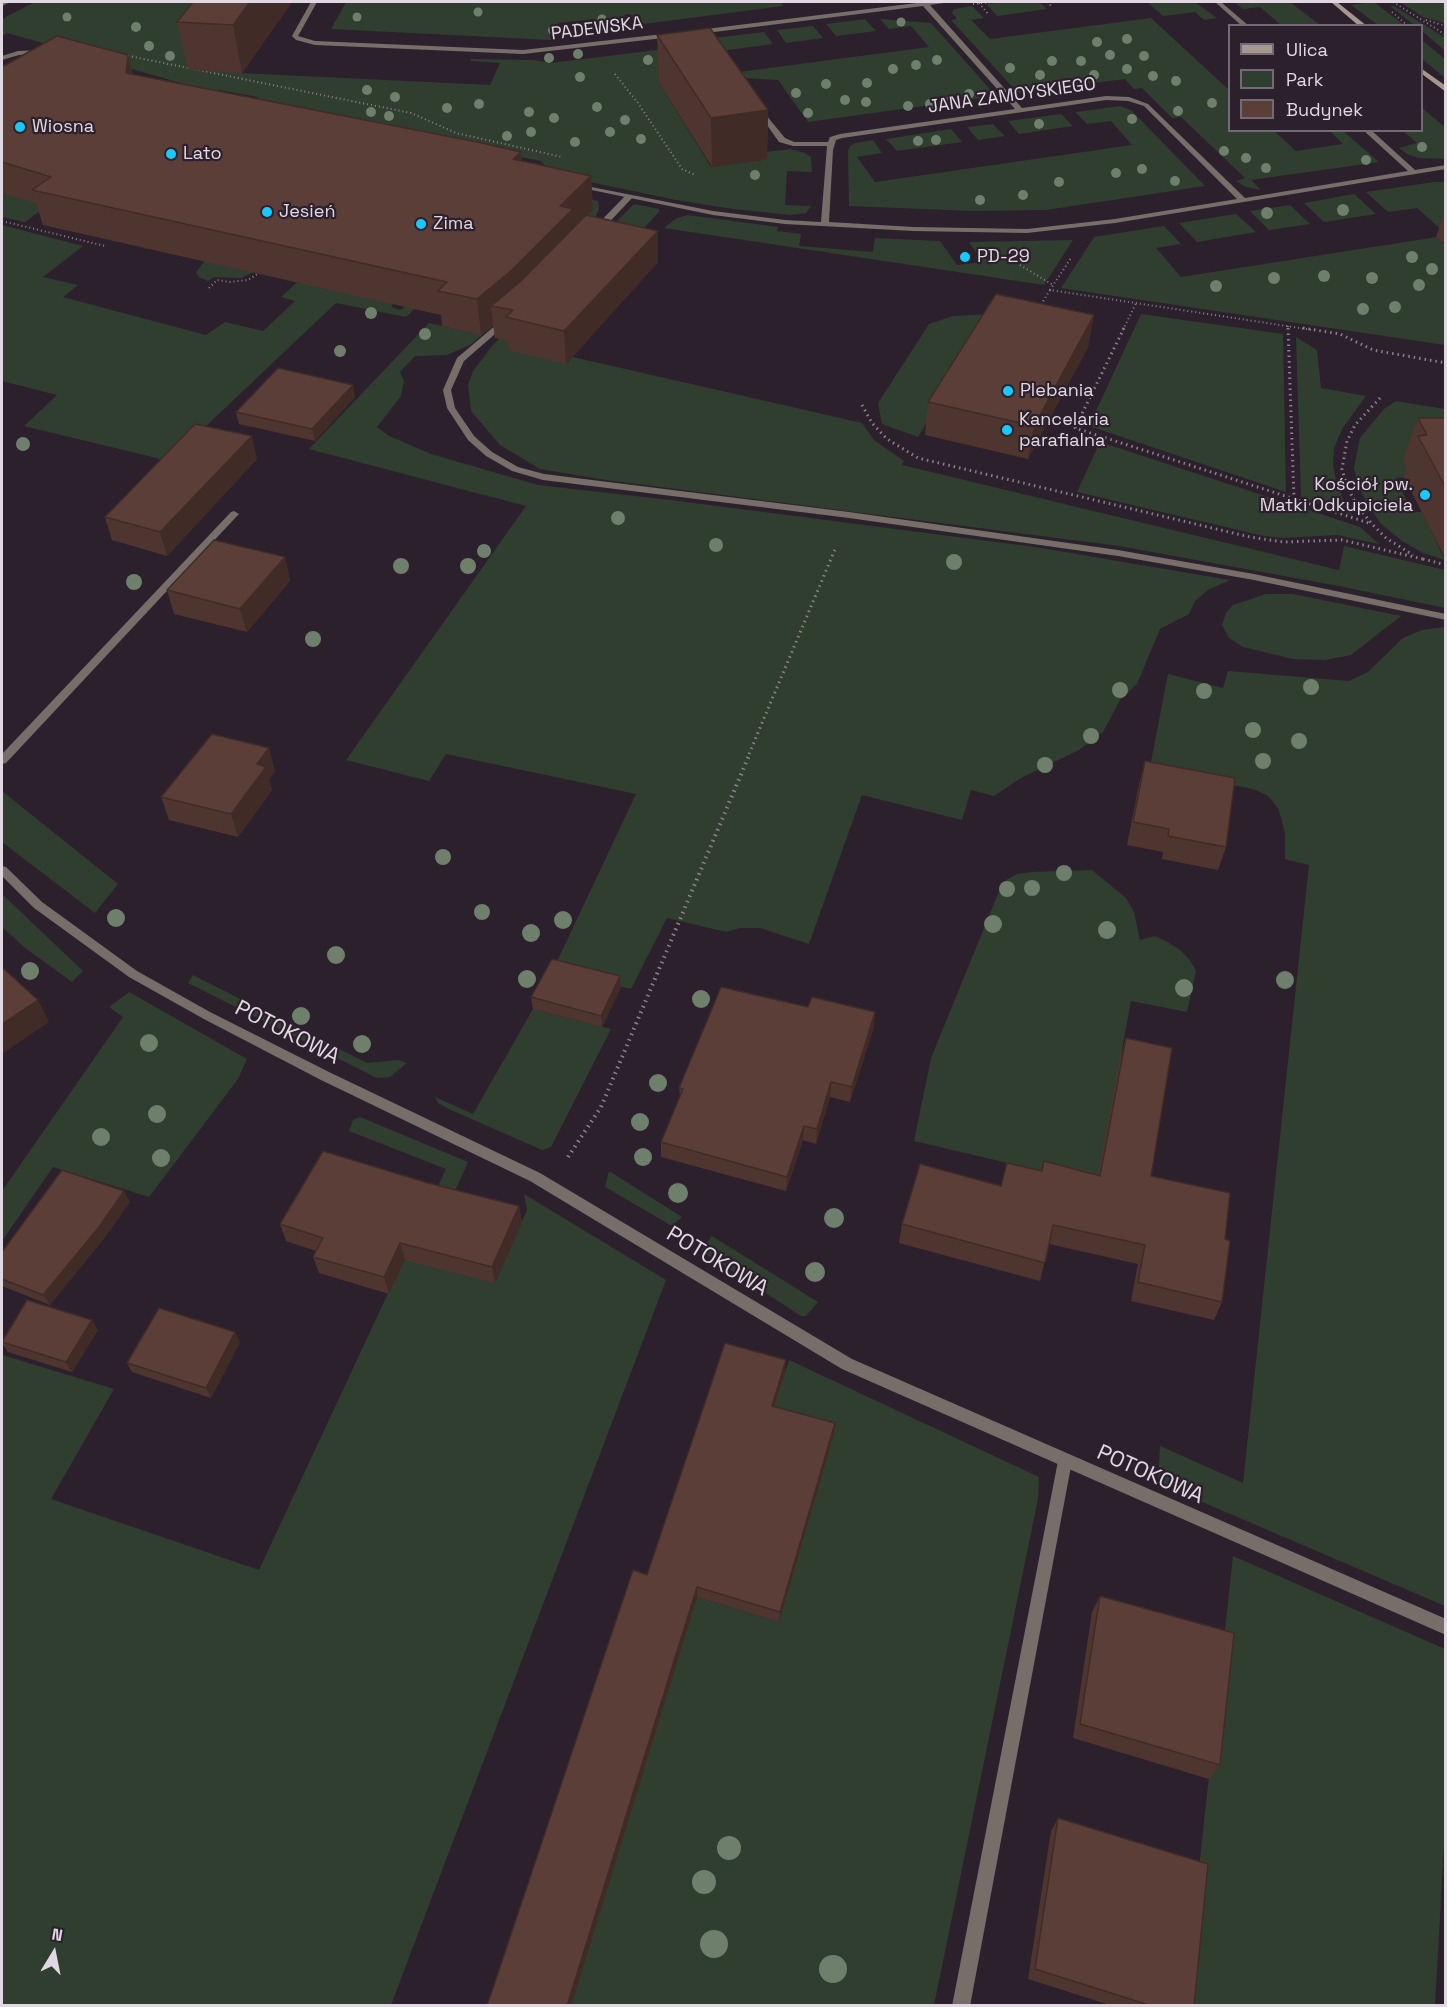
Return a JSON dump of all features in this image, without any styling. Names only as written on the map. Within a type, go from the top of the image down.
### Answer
[{"type":"street","points":[[2,4],[7,2]]},
{"type":"street","name":"PADEWSKA","points":[[314,2],[296,31],[297,39],[305,42],[523,52],[942,2]]},
{"type":"street","points":[[1218,2],[1244,24]]},
{"type":"street","points":[[1334,2],[1362,24]]},
{"type":"street","points":[[925,3],[1020,110]]},
{"type":"street","points":[[2,58],[30,52],[52,53]]},
{"type":"street","points":[[1423,72],[1446,90]]},
{"type":"street","name":"JANA ZAMOYSKIEGO","points":[[831,144],[833,139],[849,133],[1106,98],[1140,101],[1243,200]]},
{"type":"street","points":[[756,106],[782,140],[793,144],[831,144],[825,225]]},
{"type":"street","points":[[1368,132],[1413,172]]},
{"type":"street","points":[[563,184],[712,213],[825,225],[924,230],[1043,230],[1115,221],[1446,167]]},
{"type":"street","points":[[590,237],[629,198]]},
{"type":"street","points":[[512,316],[460,360],[447,390],[451,408],[471,438],[489,454],[515,469],[543,477],[849,515],[1118,553],[1254,577],[1446,617]]},
{"type":"street","points":[[2,760],[234,514]]},
{"type":"street","name":"POTOKOWA","points":[[2,870],[38,905],[133,974],[325,1076],[461,1140],[549,1185],[847,1364],[1446,1627]]},
{"type":"street","points":[[961,2006],[1065,1461]]},
{"type":"path","points":[[1047,2],[1052,7]]},
{"type":"path","points":[[1393,2],[1446,35]]},
{"type":"path","points":[[979,3],[989,15]]},
{"type":"path","points":[[1421,19],[1446,26]]},
{"type":"path","points":[[119,54],[411,113],[456,133],[538,150],[572,160]]},
{"type":"path","points":[[638,104],[682,169],[704,179]]},
{"type":"path","points":[[2,221],[105,246]]},
{"type":"path","points":[[1033,316],[1073,255]]},
{"type":"path","points":[[209,288],[217,280],[229,282],[248,280],[267,268]]},
{"type":"path","points":[[1050,290],[1340,334],[1373,350],[1446,363]]},
{"type":"path","points":[[1136,303],[1075,428],[1372,524]]},
{"type":"path","points":[[1288,326],[1294,498]]},
{"type":"path","points":[[1380,398],[1355,425],[1347,441],[1342,469],[1347,487],[1358,507],[1372,524],[1386,538],[1423,559]]},
{"type":"path","points":[[862,405],[872,423],[887,439],[918,458],[1250,537],[1283,542],[1342,540],[1446,565]]},
{"type":"path","points":[[549,1185],[601,1107],[849,515]]},
{"type":"green space","points":[[35,2],[237,2],[240,73],[490,85],[500,63],[470,61],[471,59],[533,60],[551,63],[673,48],[659,83],[711,167],[763,160],[759,153],[790,149],[805,153],[811,157],[812,172],[787,171],[785,205],[811,206],[806,213],[790,215],[733,209],[676,200],[551,174],[541,161],[251,103],[258,97],[220,90],[215,93],[7,33],[2,36],[2,19]]},
{"type":"green space","points":[[346,2],[781,2],[783,6],[635,25],[630,14],[624,15],[631,30],[603,33],[594,19],[558,23],[562,33],[550,34],[551,40],[331,29]]},
{"type":"green space","points":[[1039,2],[1047,9],[997,16],[986,4]]},
{"type":"green space","points":[[1147,2],[1195,2],[1217,18],[1204,20],[1195,12],[1163,16]]},
{"type":"green space","points":[[1234,2],[1290,2],[1319,24],[1280,24],[1260,7],[1243,9]]},
{"type":"green space","points":[[1374,2],[1403,24],[1377,24],[1351,5]]},
{"type":"green space","points":[[1400,2],[1445,2],[1445,23],[1423,17]]},
{"type":"green space","points":[[972,6],[984,18],[971,20],[990,39],[1151,18],[1228,89],[1228,132],[1275,132],[1296,151],[1343,144],[1331,132],[1344,132],[1379,162],[1251,180],[1261,190],[1246,187],[1236,181],[1245,178],[1181,117],[1172,118],[1142,88],[1134,89],[1125,79],[1077,85],[1072,80],[1051,82],[1055,89],[1018,93],[951,20],[957,19],[952,13],[954,9]]},
{"type":"green space","points":[[1390,6],[1394,6],[1423,24],[1413,24]]},
{"type":"green space","points":[[865,19],[876,31],[836,36],[826,24]]},
{"type":"green space","points":[[880,19],[931,23],[996,96],[808,122],[778,80],[708,76],[929,47],[911,26],[889,29]]},
{"type":"green space","points":[[1423,24],[1445,38],[1445,51],[1423,32]]},
{"type":"green space","points":[[813,26],[823,38],[786,43],[777,30]]},
{"type":"green space","points":[[764,32],[773,44],[721,51],[713,38]]},
{"type":"green space","points":[[1423,41],[1445,59],[1445,78],[1423,60]]},
{"type":"green space","points":[[1120,106],[1131,110],[1205,186],[1046,210],[973,211],[849,206],[848,151],[855,143],[873,140],[882,153],[857,157],[875,182],[1132,145],[1111,121],[1087,124],[1075,112]]},
{"type":"green space","points":[[1423,109],[1445,127],[1445,159],[1419,158],[1399,148],[1417,143],[1404,132],[1423,132]]},
{"type":"green space","points":[[1061,114],[1073,126],[1019,134],[1008,121]]},
{"type":"green space","points":[[993,124],[1005,136],[978,140],[967,127]]},
{"type":"green space","points":[[951,129],[962,142],[897,151],[886,139]]},
{"type":"green space","points":[[2,182],[56,199],[25,222],[2,217]]},
{"type":"green space","points":[[1445,182],[1445,233],[1417,208],[1388,212],[1366,192]]},
{"type":"green space","points":[[530,185],[538,187],[406,317],[336,303],[169,461],[24,426],[57,395],[2,381],[2,225],[83,246],[43,277],[78,285],[63,297],[206,335],[225,322],[263,331],[295,301],[281,297],[296,283],[312,282],[394,303],[391,307],[401,310]]},
{"type":"green space","points":[[558,192],[598,201],[599,209],[594,220],[496,323],[470,345],[447,355],[415,356],[400,372],[404,381],[401,396],[377,427],[389,436],[431,454],[538,485],[1035,547],[1230,580],[1208,590],[1195,601],[1189,614],[1160,629],[1137,684],[1120,700],[1103,732],[1079,750],[1021,778],[994,796],[971,790],[962,820],[862,795],[809,944],[760,928],[740,928],[726,932],[667,918],[631,989],[553,970],[636,794],[446,754],[429,781],[346,760],[526,506],[309,449],[429,323],[473,333]]},
{"type":"green space","points":[[1354,194],[1376,214],[1324,222],[1304,203]]},
{"type":"green space","points":[[634,204],[659,209],[659,212],[642,230],[566,364],[573,357],[862,423],[874,440],[904,461],[902,465],[1339,570],[1344,546],[1445,570],[1445,608],[1339,586],[1119,546],[606,480],[540,469],[500,445],[471,411],[468,385],[473,371],[493,345]]},
{"type":"green space","points":[[1290,205],[1310,224],[1269,230],[1250,211]]},
{"type":"green space","points":[[1236,214],[1256,232],[1197,242],[1179,223]]},
{"type":"green space","points":[[688,215],[778,227],[777,231],[801,234],[799,246],[873,252],[875,238],[940,241],[957,265],[982,262],[969,242],[1073,240],[1044,285],[664,228],[677,218]]},
{"type":"green space","points":[[1164,226],[1181,244],[1156,248],[1181,277],[1437,237],[1445,245],[1445,345],[1061,288],[1094,237]]},
{"type":"green space","points":[[205,261],[254,272],[241,278],[214,277],[208,281],[199,277],[196,272]]},
{"type":"green space","points":[[992,314],[918,437],[882,424],[878,403],[929,324],[953,316]]},
{"type":"green space","points":[[1141,314],[1283,334],[1286,492],[1089,426]]},
{"type":"green space","points":[[1296,337],[1317,350],[1321,388],[1366,396],[1342,429],[1334,448],[1333,464],[1336,481],[1352,515],[1301,497]]},
{"type":"green space","points":[[1396,401],[1445,409],[1445,459],[1404,460],[1412,477],[1396,478],[1412,512],[1422,512],[1445,560],[1423,553],[1402,541],[1380,523],[1358,487],[1354,468],[1360,438],[1384,409]]},
{"type":"green space","points":[[1100,442],[1360,527],[1379,544],[1337,535],[1282,538],[1264,536],[1077,492]]},
{"type":"green space","points":[[1266,594],[1293,594],[1401,616],[1351,655],[1325,660],[1293,659],[1243,647],[1229,638],[1222,625],[1226,613],[1233,605]]},
{"type":"green space","points":[[1445,627],[1445,1606],[1158,1483],[1160,1446],[1243,1483],[1309,865],[1285,859],[1285,833],[1281,818],[1278,808],[1268,796],[1256,790],[1150,767],[1168,674],[1223,688],[1228,671],[1349,681],[1368,672],[1403,638],[1422,630]]},
{"type":"green space","points":[[2,791],[118,884],[95,913],[2,842]]},
{"type":"green space","points":[[1092,870],[1126,898],[1134,912],[1140,940],[1154,936],[1166,941],[1190,960],[1196,971],[1187,1012],[1131,1001],[1097,1184],[914,1141],[931,1058],[998,894],[1006,880],[1017,874],[1031,872]]},
{"type":"green space","points":[[2,894],[83,971],[72,982],[24,947],[2,927]]},
{"type":"green space","points":[[193,975],[367,1063],[398,1060],[407,1063],[390,1077],[377,1078],[188,983]]},
{"type":"green space","points":[[129,992],[247,1059],[238,1079],[149,1197],[53,1167],[2,1241],[2,1191],[123,1017],[109,1007]]},
{"type":"green space","points":[[533,1009],[611,1029],[551,1147],[542,1150],[451,1110],[438,1103],[435,1097],[473,1114]]},
{"type":"green space","points":[[360,1117],[468,1162],[449,1204],[495,1283],[527,1210],[524,1194],[666,1280],[391,2005],[2,2005],[2,1355],[114,1389],[51,1499],[259,1570],[446,1169],[349,1131],[353,1120]]},
{"type":"green space","points":[[609,1171],[682,1217],[672,1226],[605,1187]]},
{"type":"green space","points":[[712,1236],[818,1302],[806,1316],[801,1316],[701,1251]]},
{"type":"green space","points":[[789,1360],[1039,1477],[1038,1499],[934,2005],[571,2006],[697,1597],[779,1622],[771,1417]]},
{"type":"green space","points":[[1233,1556],[1445,1649],[1446,1810],[1435,2005],[1184,2006]]},
{"type":"building","points":[[193,2],[250,2],[233,25],[177,22]]},
{"type":"building","points":[[710,28],[768,110],[711,118],[657,35]]},
{"type":"building","points":[[57,36],[128,55],[126,73],[482,143],[521,152],[513,159],[591,176],[560,206],[573,209],[512,270],[477,299],[438,291],[447,282],[32,190],[51,177],[2,162],[2,67]]},
{"type":"building","points":[[586,215],[658,231],[564,331],[506,317],[513,310],[491,306],[521,281]]},
{"type":"building","name":"Plebania","points":[[996,294],[1094,315],[1034,426],[928,402]]},
{"type":"building","points":[[278,368],[353,385],[312,429],[236,412]]},
{"type":"building","points":[[1418,418],[1446,418],[1446,488],[1418,436],[1427,435]]},
{"type":"building","points":[[195,424],[252,436],[160,532],[105,517]]},
{"type":"building","points":[[214,540],[285,557],[240,609],[167,590]]},
{"type":"building","points":[[212,734],[269,748],[257,764],[266,767],[231,814],[161,797]]},
{"type":"building","points":[[1145,761],[1235,778],[1226,847],[1168,836],[1169,829],[1133,822]]},
{"type":"building","points":[[552,959],[620,976],[601,1016],[531,997]]},
{"type":"building","points":[[4,969],[38,1000],[2,1024],[2,971]]},
{"type":"building","points":[[721,987],[808,1007],[812,997],[875,1012],[852,1087],[831,1082],[817,1129],[804,1126],[787,1177],[661,1142],[683,1089],[679,1088]]},
{"type":"building","points":[[1126,1038],[1172,1048],[1151,1176],[1230,1193],[1225,1239],[1230,1241],[1222,1302],[1138,1282],[1145,1245],[1053,1225],[1045,1263],[902,1224],[920,1164],[1001,1186],[1007,1163],[1042,1171],[1044,1161],[1100,1176]]},
{"type":"building","points":[[323,1151],[428,1183],[519,1206],[492,1267],[400,1243],[384,1277],[313,1257],[323,1238],[280,1224]]},
{"type":"building","points":[[62,1170],[124,1191],[99,1227],[43,1295],[2,1279],[2,1252]]},
{"type":"building","points":[[27,1300],[92,1320],[66,1362],[2,1342]]},
{"type":"building","points":[[159,1308],[235,1332],[206,1388],[127,1363]]},
{"type":"building","points":[[725,1343],[786,1360],[772,1406],[835,1423],[780,1612],[697,1587],[567,2006],[487,2006],[633,1570],[647,1575]]},
{"type":"building","points":[[1100,1596],[1234,1633],[1220,1765],[1080,1724]]},
{"type":"building","points":[[1058,1818],[1208,1864],[1194,2006],[1152,2006],[1035,1969]]},
{"type":"place","name":"Wiosna","points":[[20,127]]},
{"type":"place","name":"Lato","points":[[171,154]]},
{"type":"place","name":"Jesień","points":[[267,212]]},
{"type":"place","name":"Zima","points":[[421,224]]},
{"type":"place","name":"PD-29","points":[[965,257]]},
{"type":"place","name":"Plebania","points":[[1008,391]]},
{"type":"place","name":"Kancelaria parafialna","points":[[1007,430]]},
{"type":"place","name":"Kościół pw. Matki Odkupiciela","points":[[1425,495]]}]
